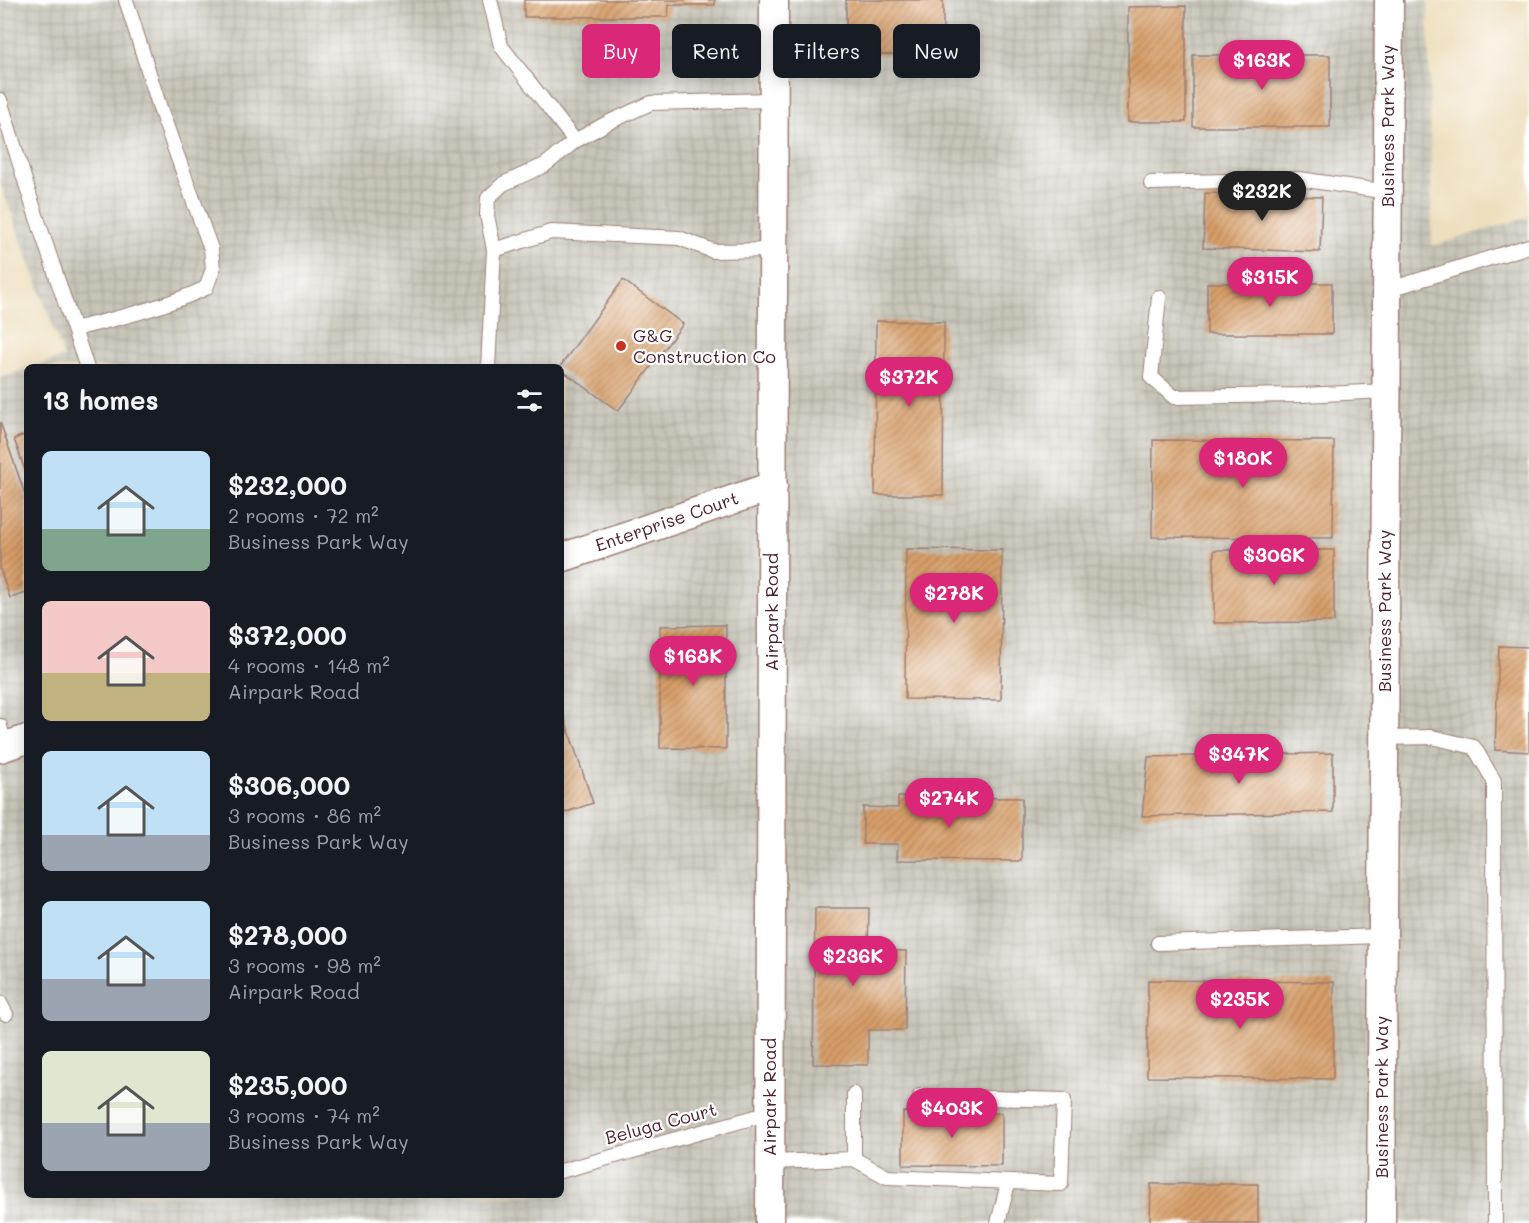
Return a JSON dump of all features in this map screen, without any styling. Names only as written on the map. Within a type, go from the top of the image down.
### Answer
[{"type":"street","name":"Airpark Road","points":[[770,1223],[774,0]]},
{"type":"street","name":"Business Park Way","points":[[1381,1223],[1389,0]]},
{"type":"street","name":"Enterprise Court","points":[[564,557],[773,486]]},
{"type":"lane","points":[[74,329],[189,296],[206,288],[213,269],[208,240],[161,111],[126,0]]},
{"type":"lane","points":[[490,0],[501,46],[575,141]]},
{"type":"lane","points":[[0,100],[86,364]]},
{"type":"lane","points":[[488,364],[494,250],[487,215],[488,198],[503,184],[545,165],[575,141],[607,123],[651,103],[774,100]]},
{"type":"lane","points":[[1151,183],[1299,179],[1388,192]]},
{"type":"lane","points":[[494,250],[551,232],[679,238],[712,251],[773,250]]},
{"type":"lane","points":[[1387,290],[1529,246]]},
{"type":"lane","points":[[1159,297],[1151,377],[1174,397],[1386,391]]},
{"type":"lane","points":[[1384,738],[1432,737],[1474,747],[1494,781],[1495,1223]]},
{"type":"lane","points":[[1158,943],[1383,936]]},
{"type":"lane","points":[[854,1094],[854,1159]]},
{"type":"lane","points":[[770,1162],[854,1159],[887,1177],[1061,1184],[1065,1100],[920,1096]]},
{"type":"lane","name":"Beluga Court","points":[[564,1170],[770,1113]]},
{"type":"lane","points":[[998,1223],[1008,1183]]},
{"type":"shaded area","points":[[0,0],[1428,0],[1432,246],[1529,217],[1529,1223],[0,1223],[0,378],[24,370],[24,1198],[564,1198],[564,364],[42,364],[64,357],[0,182]]},
{"type":"building","points":[[524,0],[715,0],[715,5],[669,5],[668,17],[524,17]]},
{"type":"building","points":[[846,0],[943,0],[943,24],[893,24],[893,54],[881,54],[881,24],[846,24]]},
{"type":"building","points":[[1186,6],[1186,122],[1128,122],[1128,7]]},
{"type":"building","points":[[1193,55],[1330,55],[1330,127],[1193,127]]},
{"type":"building","points":[[1205,193],[1322,197],[1320,252],[1203,248]]},
{"type":"building","name":"G&G Construction Co","points":[[623,280],[683,324],[618,411],[564,372],[564,364],[562,364]]},
{"type":"building","points":[[1207,283],[1332,283],[1332,334],[1207,334]]},
{"type":"building","points":[[876,321],[944,322],[943,495],[875,495]]},
{"type":"building","points":[[0,422],[24,491],[24,594],[10,598],[0,569]]},
{"type":"building","points":[[24,435],[24,467],[14,439]]},
{"type":"building","points":[[1153,440],[1334,441],[1333,538],[1152,537]]},
{"type":"building","points":[[906,549],[1002,550],[1001,700],[905,699]]},
{"type":"building","points":[[1214,550],[1334,550],[1334,622],[1214,623]]},
{"type":"building","points":[[726,625],[726,749],[660,748],[660,626]]},
{"type":"building","points":[[1499,646],[1529,647],[1529,752],[1495,750]]},
{"type":"building","points":[[564,717],[593,803],[564,813]]},
{"type":"building","points":[[1333,753],[1333,812],[1142,816],[1148,757]]},
{"type":"building","points":[[898,797],[1022,798],[1022,861],[897,860],[898,844],[863,844],[863,807],[898,808]]},
{"type":"building","points":[[815,908],[869,908],[868,950],[906,951],[905,1030],[868,1030],[868,1065],[813,1064]]},
{"type":"building","points":[[1148,980],[1334,982],[1333,1079],[1147,1077]]},
{"type":"building","points":[[903,1112],[1002,1113],[1002,1166],[903,1165]]},
{"type":"building","points":[[1151,1184],[1258,1184],[1258,1223],[1150,1223]]},
{"type":"place","name":"G&G Construction Co","points":[[621,346]]}]
